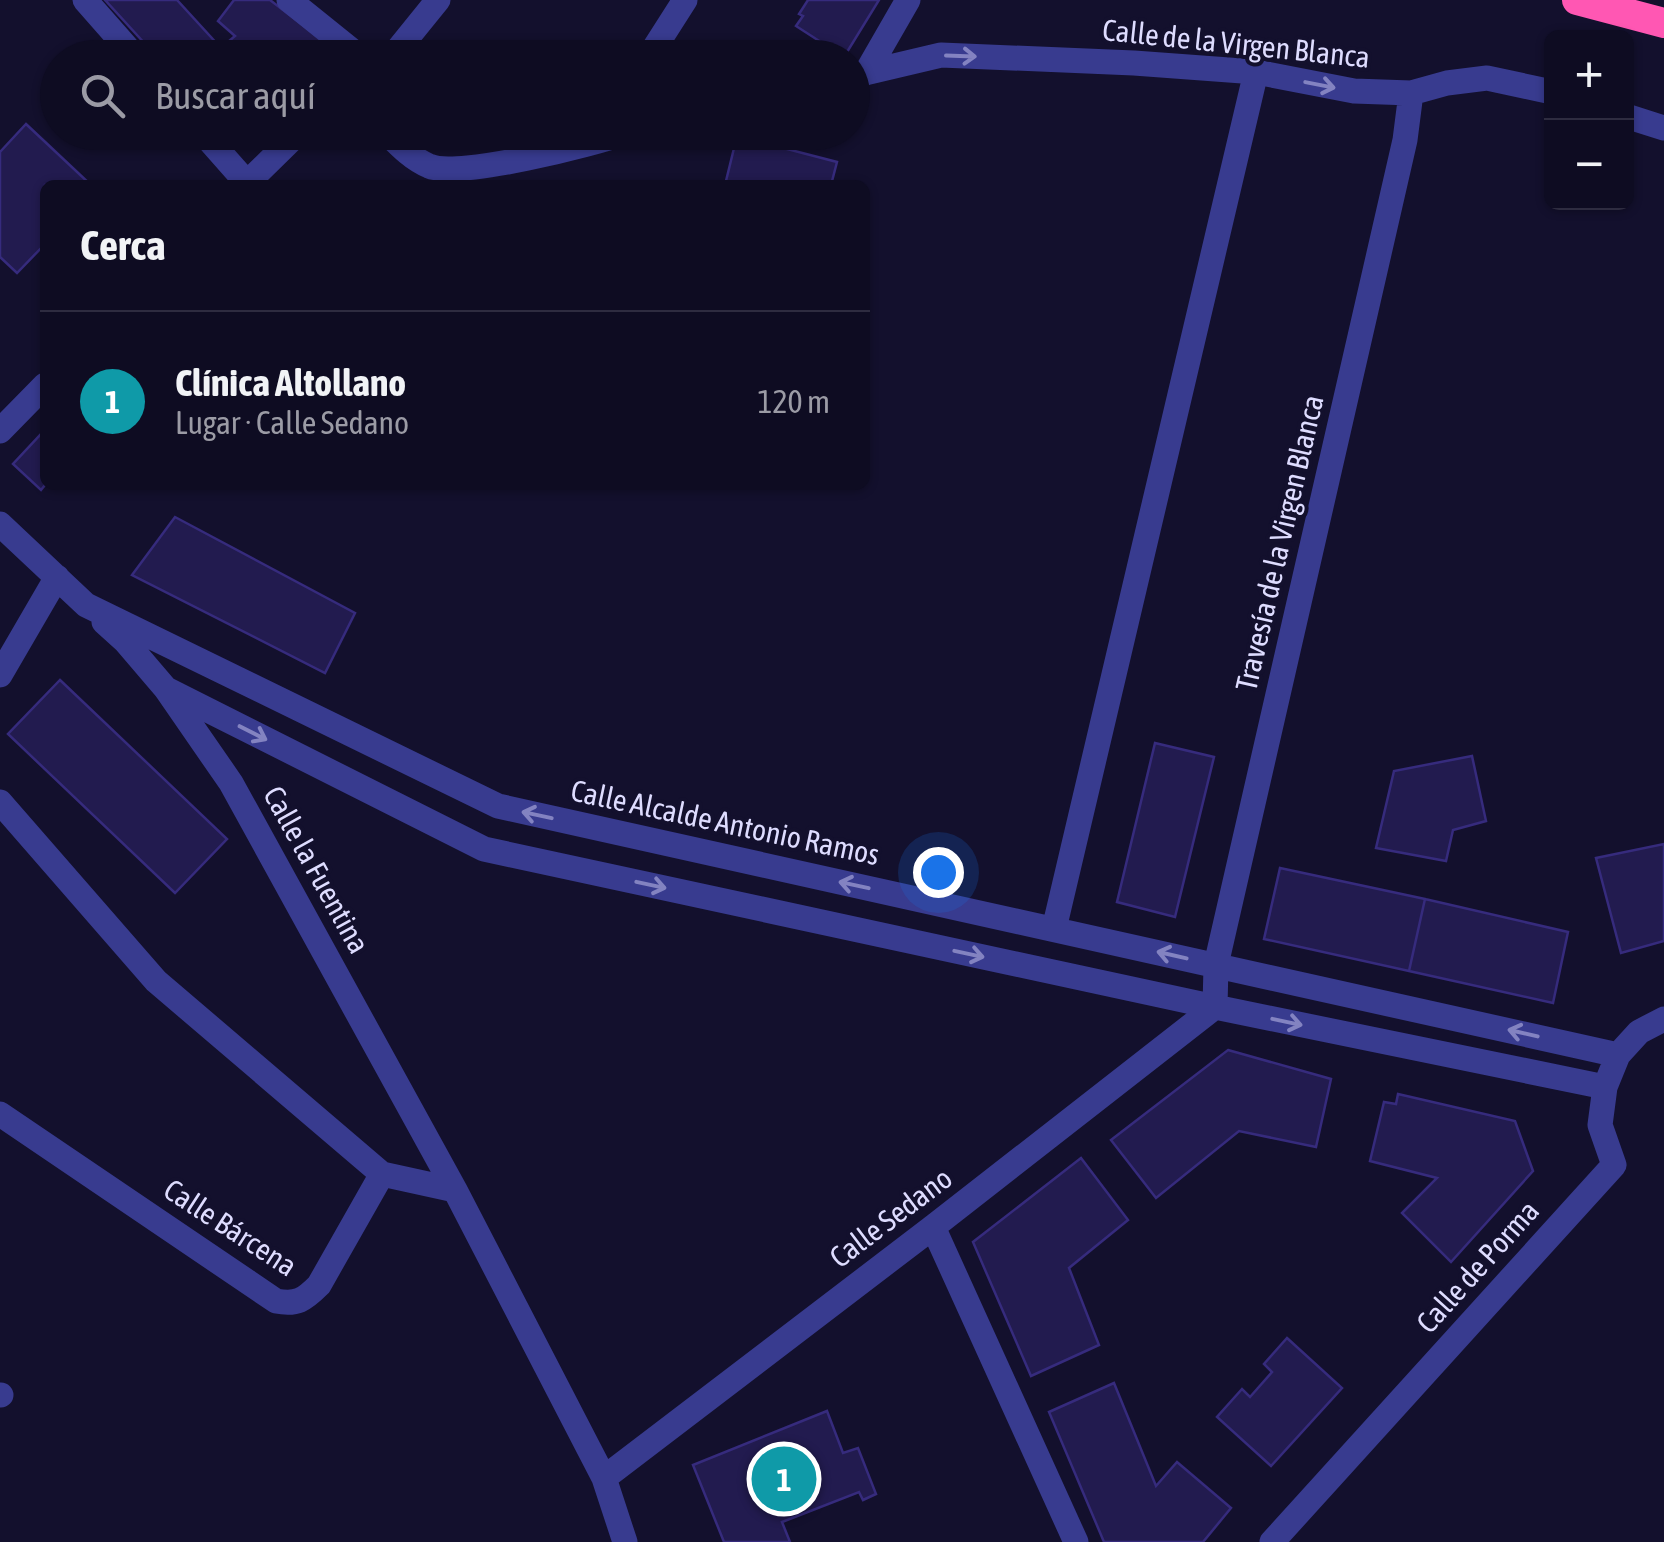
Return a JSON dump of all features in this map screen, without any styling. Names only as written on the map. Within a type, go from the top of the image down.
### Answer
[{"type":"highway","points":[[1577,0],[1664,23]]},
{"type":"street","points":[[85,0],[120,40]]},
{"type":"street","points":[[290,0],[339,40]]},
{"type":"street","points":[[406,40],[438,0]]},
{"type":"street","points":[[659,40],[685,0]]},
{"type":"street","points":[[870,57],[908,0]]},
{"type":"street","name":"Calle de la Virgen Blanca","points":[[870,71],[942,55],[1134,62],[1256,72],[1354,91],[1411,93],[1488,78],[1544,90]]},
{"type":"street","points":[[1054,929],[1256,72]]},
{"type":"street","name":"Travesía de la Virgen Blanca","points":[[1215,1007],[1216,966],[1401,160],[1411,93]]},
{"type":"street","points":[[1634,119],[1664,128]]},
{"type":"street","points":[[217,150],[243,180]]},
{"type":"street","points":[[250,180],[281,150]]},
{"type":"street","points":[[404,150],[431,168],[456,170],[543,150]]},
{"type":"street","points":[[0,430],[40,389]]},
{"type":"street","name":"Calle Alcalde Antonio Ramos","points":[[0,524],[86,605],[498,806],[1618,1054]]},
{"type":"street","points":[[0,675],[57,577]]},
{"type":"street","name":"Calle la Fuentina","points":[[86,605],[125,641],[166,689],[231,783],[454,1190],[604,1478],[625,1542]]},
{"type":"street","points":[[166,689],[484,849],[1605,1088]]},
{"type":"street","points":[[0,802],[156,981],[382,1174],[454,1190]]},
{"type":"street","name":"Calle Sedano","points":[[604,1478],[1215,1007]]},
{"type":"street","points":[[1618,1054],[1639,1032],[1664,1019]]},
{"type":"street","name":"Calle de Porma","points":[[1272,1542],[1614,1165],[1600,1125],[1605,1088],[1618,1054]]},
{"type":"street","name":"Calle Bárcena","points":[[0,1114],[276,1301],[289,1304],[305,1299],[318,1284],[382,1174]]},
{"type":"street","points":[[934,1227],[1076,1542]]},
{"type":"building","points":[[105,0],[177,0],[214,40],[142,40]]},
{"type":"building","points":[[234,0],[270,0],[322,40],[230,40],[235,36],[218,21]]},
{"type":"building","points":[[808,0],[879,0],[854,40],[818,40],[796,26],[803,16],[799,14]]},
{"type":"building","points":[[26,124],[40,137],[40,150],[54,150],[86,180],[40,180],[40,249],[17,273],[0,257],[0,152]]},
{"type":"building","points":[[734,150],[791,150],[837,162],[832,180],[726,180]]},
{"type":"building","points":[[40,435],[40,489],[13,464]]},
{"type":"building","points":[[175,517],[355,613],[325,673],[132,575]]},
{"type":"building","points":[[60,680],[227,839],[175,893],[8,734]]},
{"type":"building","points":[[1155,743],[1214,757],[1175,917],[1117,902]]},
{"type":"building","points":[[1472,756],[1486,821],[1453,830],[1446,861],[1376,848],[1394,771]]},
{"type":"building","points":[[1664,844],[1664,941],[1621,953],[1596,858]]},
{"type":"building","points":[[1280,868],[1425,899],[1409,971],[1264,939]]},
{"type":"building","points":[[1425,899],[1568,932],[1553,1003],[1409,971]]},
{"type":"building","points":[[1228,1050],[1331,1079],[1316,1147],[1239,1131],[1156,1198],[1111,1140]]},
{"type":"building","points":[[1398,1094],[1515,1121],[1533,1171],[1451,1262],[1402,1213],[1437,1178],[1370,1161],[1384,1102],[1396,1104]]},
{"type":"building","points":[[1081,1158],[1128,1220],[1069,1268],[1099,1345],[1031,1376],[973,1242]]},
{"type":"building","points":[[1287,1338],[1342,1388],[1271,1466],[1217,1417],[1242,1389],[1250,1397],[1272,1372],[1264,1364]]},
{"type":"building","points":[[1114,1383],[1156,1486],[1177,1462],[1231,1508],[1203,1542],[1104,1542],[1049,1412]]},
{"type":"building","points":[[827,1411],[843,1453],[858,1448],[876,1494],[863,1500],[859,1492],[782,1522],[790,1542],[724,1542],[693,1465]]},
{"type":"place","name":"Clínica Altollano","points":[[784,1479]]}]
